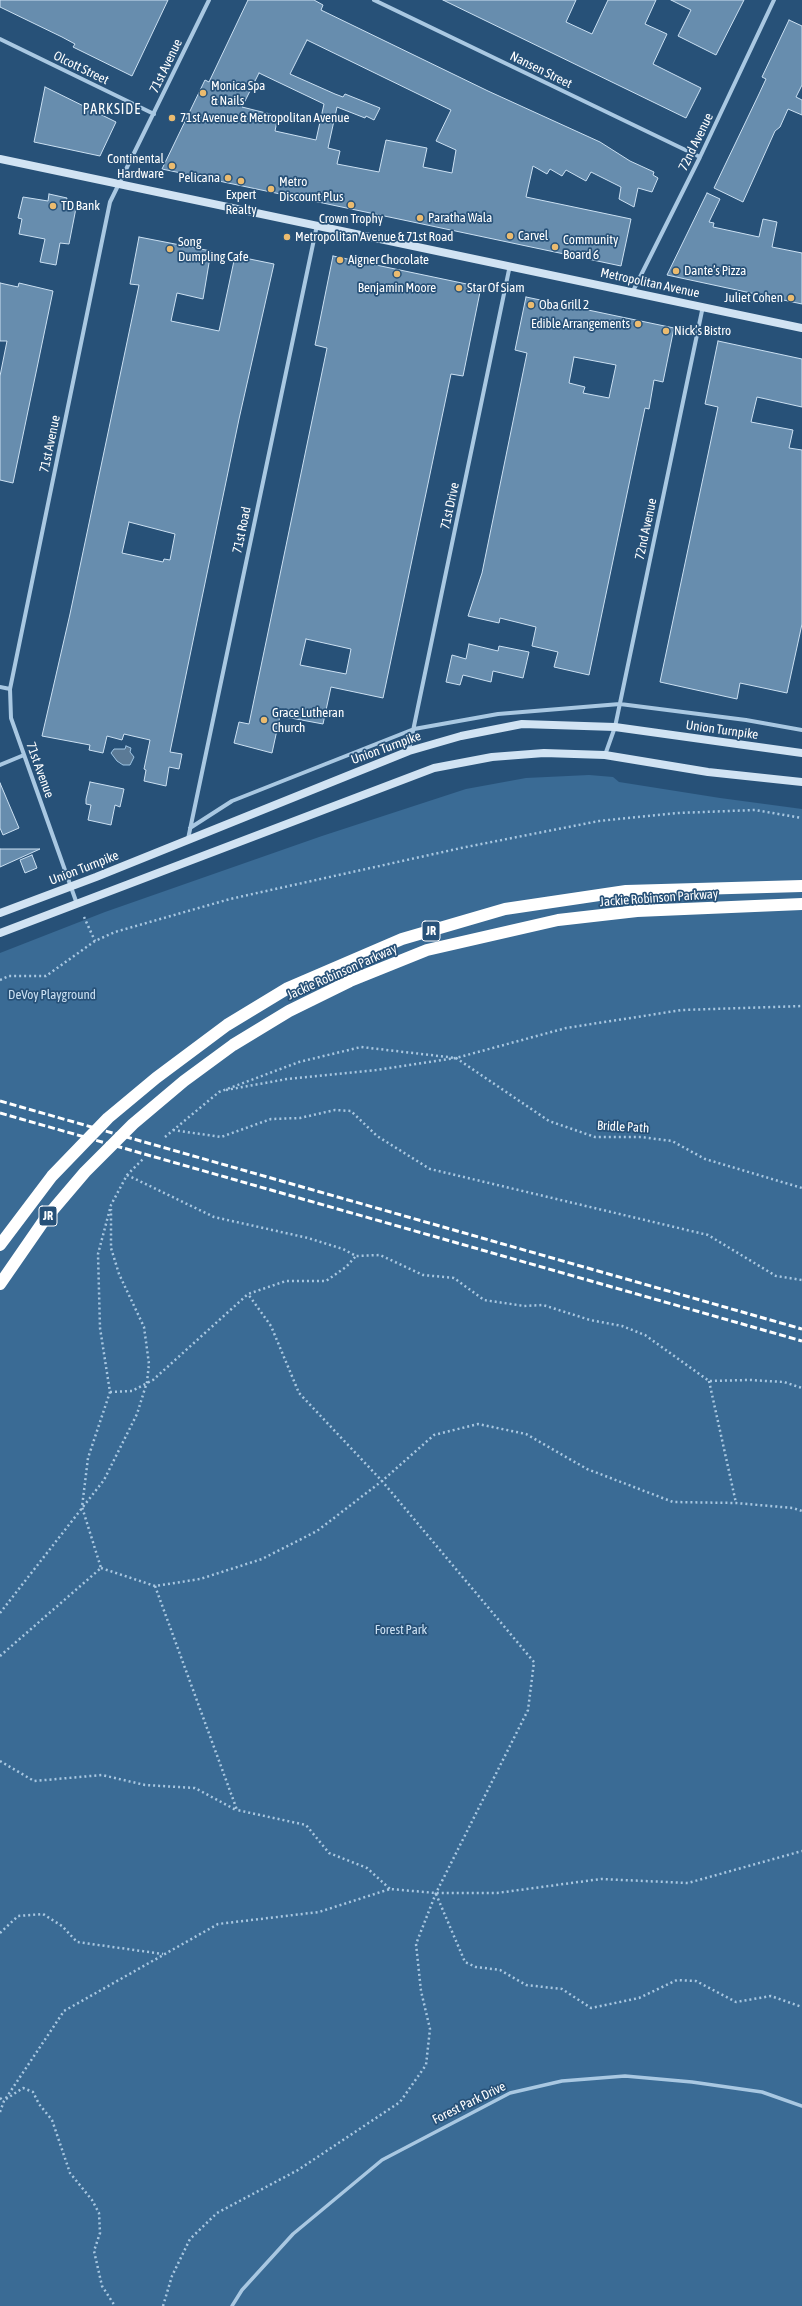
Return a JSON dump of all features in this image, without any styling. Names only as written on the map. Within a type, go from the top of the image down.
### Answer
[{"type":"highway","name":"Jackie Robinson Parkway","points":[[0,1245],[52,1176],[108,1118],[156,1078],[227,1025],[288,988],[402,939],[505,909],[626,891],[802,886]]},
{"type":"highway","name":"Jackie Robinson Parkway","points":[[0,1284],[45,1219],[85,1172],[133,1124],[184,1081],[233,1045],[289,1011],[350,981],[427,950],[558,920],[637,911],[802,904]]},
{"type":"main road","name":"Metropolitan Avenue","points":[[0,159],[510,265],[802,328]]},
{"type":"main road","name":"Union Turnpike","points":[[0,913],[72,887],[409,751],[461,736],[522,724],[615,727],[802,753]]},
{"type":"main road","points":[[0,933],[434,768],[492,757],[544,754],[605,755],[708,772],[802,782]]},
{"type":"street","name":"71st Avenue","points":[[77,904],[11,718],[10,689],[110,202],[209,0]]},
{"type":"street","name":"Nansen Street","points":[[374,0],[700,157]]},
{"type":"street","name":"72nd Avenue","points":[[633,292],[700,157],[774,0]]},
{"type":"street","name":"Olcott Street","points":[[0,39],[154,114]]},
{"type":"street","name":"71st Road","points":[[188,839],[317,225]]},
{"type":"street","name":"71st Drive","points":[[409,751],[510,265]]},
{"type":"street","name":"72nd Avenue","points":[[605,755],[615,727],[703,306]]},
{"type":"street","points":[[0,687],[10,689]]},
{"type":"street","name":"Union Turnpike","points":[[190,828],[232,801],[414,729],[498,714],[620,704],[746,720],[802,730]]},
{"type":"street","points":[[0,765],[24,755]]},
{"type":"street","name":"Forest Park Drive","points":[[232,2306],[242,2290],[293,2234],[382,2160],[510,2093],[562,2081],[625,2076],[692,2082],[762,2092],[802,2106]]},
{"type":"path","points":[[0,980],[9,976],[46,976],[95,941],[115,932],[230,899],[461,848],[599,821],[678,813],[755,810],[802,818]]},
{"type":"path","points":[[84,917],[95,941]]},
{"type":"path","points":[[219,1092],[287,1079],[376,1070],[456,1058],[566,1028],[682,1010],[802,1006]]},
{"type":"path","points":[[165,1137],[219,1092],[299,1062],[361,1047],[456,1058]]},
{"type":"path","name":"Bridle Path","points":[[456,1058],[549,1121],[595,1137],[641,1137],[672,1140],[705,1159],[802,1188]]},
{"type":"path","points":[[173,1130],[221,1137],[271,1119],[300,1118],[335,1110],[351,1111],[377,1136],[430,1169],[708,1235],[776,1276],[802,1280]]},
{"type":"path","points":[[101,1568],[82,1507],[88,1458],[110,1392],[100,1328],[98,1254],[111,1205],[127,1175],[144,1158]]},
{"type":"path","points":[[127,1175],[214,1217],[308,1238],[343,1249],[356,1256],[380,1255],[423,1275],[454,1278],[484,1300],[524,1306],[543,1305],[590,1320],[622,1326],[645,1335],[709,1382],[757,1380],[784,1382],[802,1388]]},
{"type":"path","points":[[0,1613],[104,1480],[126,1438],[147,1382],[149,1364],[144,1327],[119,1274],[111,1248],[111,1205]]},
{"type":"path","points":[[110,1392],[132,1391],[147,1382],[248,1294],[286,1281],[326,1280],[346,1267],[356,1256]]},
{"type":"path","points":[[164,2306],[172,2276],[190,2239],[217,2213],[298,2170],[400,2102],[426,2065],[430,2029],[421,1991],[416,1944],[436,1893],[528,1710],[534,1662],[382,1481],[299,1393],[271,1326],[248,1294]]},
{"type":"path","points":[[709,1382],[736,1504]]},
{"type":"path","points":[[101,1568],[155,1586],[200,1579],[262,1559],[317,1531],[382,1481],[434,1435],[478,1424],[526,1434],[587,1469],[673,1502],[736,1504],[793,1508],[802,1511]]},
{"type":"path","points":[[0,1656],[101,1568]]},
{"type":"path","points":[[155,1586],[237,1810]]},
{"type":"path","points":[[0,1762],[34,1781],[102,1775],[145,1785],[195,1788],[237,1810],[306,1825],[329,1853],[367,1868],[390,1889]]},
{"type":"path","points":[[0,2112],[4,2100],[64,2011],[218,1924],[319,1912],[390,1889],[436,1893],[497,1893],[601,1879],[688,1883],[802,1851]]},
{"type":"path","points":[[436,1893],[465,1962],[476,1967],[500,1970],[526,1985],[562,1989],[591,2008],[639,1998],[677,1980],[696,1981],[736,2002],[771,1996],[802,2007]]},
{"type":"path","points":[[0,1933],[18,1916],[43,1914],[62,1926],[77,1942],[163,1954]]},
{"type":"path","points":[[4,2100],[23,2088],[33,2092],[39,2104],[52,2120],[70,2173],[92,2200],[99,2213],[100,2233],[94,2251],[102,2286],[115,2306]]},
{"type":"path","points":[[0,2098],[4,2100]]},
{"type":"green space","name":"Forest Park","points":[[589,775],[613,777],[619,782],[802,809],[802,2306],[0,2306],[0,953],[105,912],[322,836],[466,789],[526,778]]},
{"type":"shaded area","points":[[126,746],[131,748],[130,752],[134,757],[130,765],[123,765],[117,761],[111,753],[114,749],[125,749]]},
{"type":"building","points":[[0,0],[168,0],[132,76],[73,47],[75,44],[62,37],[0,7]]},
{"type":"building","points":[[248,0],[314,0],[323,5],[321,10],[488,91],[600,142],[630,161],[654,172],[653,175],[658,178],[652,192],[638,188],[634,207],[619,199],[621,187],[591,172],[586,181],[566,170],[562,176],[550,169],[547,174],[533,166],[526,197],[631,219],[621,266],[162,169],[205,80],[209,82]],"holes":[[[307,40],[451,110],[436,141],[456,150],[452,173],[423,167],[427,148],[386,140],[379,172],[337,164],[340,151],[328,148],[337,107],[374,120],[380,108],[345,94],[343,97],[335,94],[290,74]],[[259,73],[324,104],[316,140],[275,131],[278,116],[242,107]]]},
{"type":"building","points":[[443,0],[576,0],[566,22],[592,34],[608,0],[656,0],[645,24],[667,34],[653,64],[701,88],[686,118]]},
{"type":"building","points":[[671,0],[744,0],[716,55],[678,36],[691,10]]},
{"type":"building","points":[[789,20],[802,26],[802,85],[796,97],[802,100],[802,115],[788,109],[780,127],[775,131],[743,202],[714,188],[766,79],[762,77]]},
{"type":"building","points":[[45,87],[116,122],[100,156],[34,142]]},
{"type":"building","points":[[707,193],[720,199],[709,222],[714,223],[713,227],[759,237],[763,219],[777,222],[772,247],[802,253],[802,304],[667,275]]},
{"type":"building","points":[[49,194],[67,198],[65,206],[76,208],[69,244],[60,243],[56,265],[40,262],[45,239],[19,234],[22,219],[18,218],[23,197],[48,201]]},
{"type":"building","points":[[139,237],[211,251],[203,299],[177,293],[171,321],[219,331],[235,256],[274,264],[239,419],[170,752],[182,754],[179,769],[169,767],[166,786],[144,781],[146,770],[144,769],[150,740],[124,734],[122,740],[107,736],[103,753],[89,750],[90,745],[42,736],[70,614],[139,285],[130,284]],"holes":[[[129,522],[175,534],[170,560],[164,559],[163,562],[122,553]]]},
{"type":"building","points":[[333,256],[481,287],[463,376],[451,374],[383,698],[331,687],[323,724],[280,716],[272,753],[234,743],[239,722],[249,724],[327,348],[315,345]],"holes":[[[306,639],[351,649],[346,674],[300,665]]]},
{"type":"building","points":[[0,283],[18,287],[19,283],[53,291],[13,483],[0,480],[0,376],[7,341],[0,341]]},
{"type":"building","points":[[526,297],[674,328],[663,382],[654,380],[649,409],[645,408],[589,675],[554,667],[558,652],[532,646],[536,627],[500,618],[499,623],[468,616],[482,573],[527,353],[515,350]],"holes":[[[574,357],[616,365],[609,398],[583,393],[585,387],[569,383]]]},
{"type":"building","points":[[718,341],[802,359],[802,407],[757,397],[751,422],[793,430],[789,448],[802,450],[802,624],[787,693],[740,683],[737,699],[660,682],[718,407],[705,404]]},
{"type":"building","points":[[469,644],[498,651],[499,646],[529,652],[523,678],[493,671],[491,682],[463,675],[460,685],[446,682],[452,655],[466,659]]},
{"type":"building","points":[[90,782],[124,789],[120,807],[115,805],[111,825],[88,820],[91,805],[86,804],[86,799]]},
{"type":"building","points":[[0,783],[19,828],[3,835],[0,828]]},
{"type":"building","points":[[0,849],[40,849],[0,867]]},
{"type":"building","points":[[32,855],[37,868],[25,873],[20,860]]},
{"type":"railway","points":[[0,1101],[802,1329]]},
{"type":"railway","points":[[0,1113],[802,1341]]},
{"type":"place","name":"Monica Spa & Nails","points":[[203,93]]},
{"type":"place","name":"71st Avenue & Metropolitan Avenue","points":[[172,118]]},
{"type":"place","name":"Continental Hardware","points":[[172,166]]},
{"type":"place","name":"Pelicana","points":[[228,178]]},
{"type":"place","name":"Expert Realty","points":[[241,181]]},
{"type":"place","name":"Metro Discount Plus","points":[[271,189]]},
{"type":"place","name":"Crown Trophy","points":[[351,205]]},
{"type":"place","name":"TD Bank","points":[[53,206]]},
{"type":"place","name":"Paratha Wala","points":[[420,218]]},
{"type":"place","name":"Carvel","points":[[510,236]]},
{"type":"place","name":"Metropolitan Avenue & 71st Road","points":[[287,237]]},
{"type":"place","name":"Community Board 6","points":[[555,247]]},
{"type":"place","name":"Song Dumpling Cafe","points":[[170,249]]},
{"type":"place","name":"Aigner Chocolate","points":[[340,260]]},
{"type":"place","name":"Dante’s Pizza","points":[[676,271]]},
{"type":"place","name":"Benjamin Moore","points":[[397,274]]},
{"type":"place","name":"Star Of Siam","points":[[459,288]]},
{"type":"place","name":"Juliet Cohen","points":[[791,298]]},
{"type":"place","name":"Oba Grill 2","points":[[531,305]]},
{"type":"place","name":"Edible Arrangements","points":[[638,324]]},
{"type":"place","name":"Nick’s Bistro","points":[[666,331]]},
{"type":"place","name":"Grace Lutheran Church","points":[[264,720]]},
{"type":"district","name":"PARKSIDE","points":[[112,110]]},
{"type":"park label","name":"DeVoy Playground","points":[[52,995]]}]
